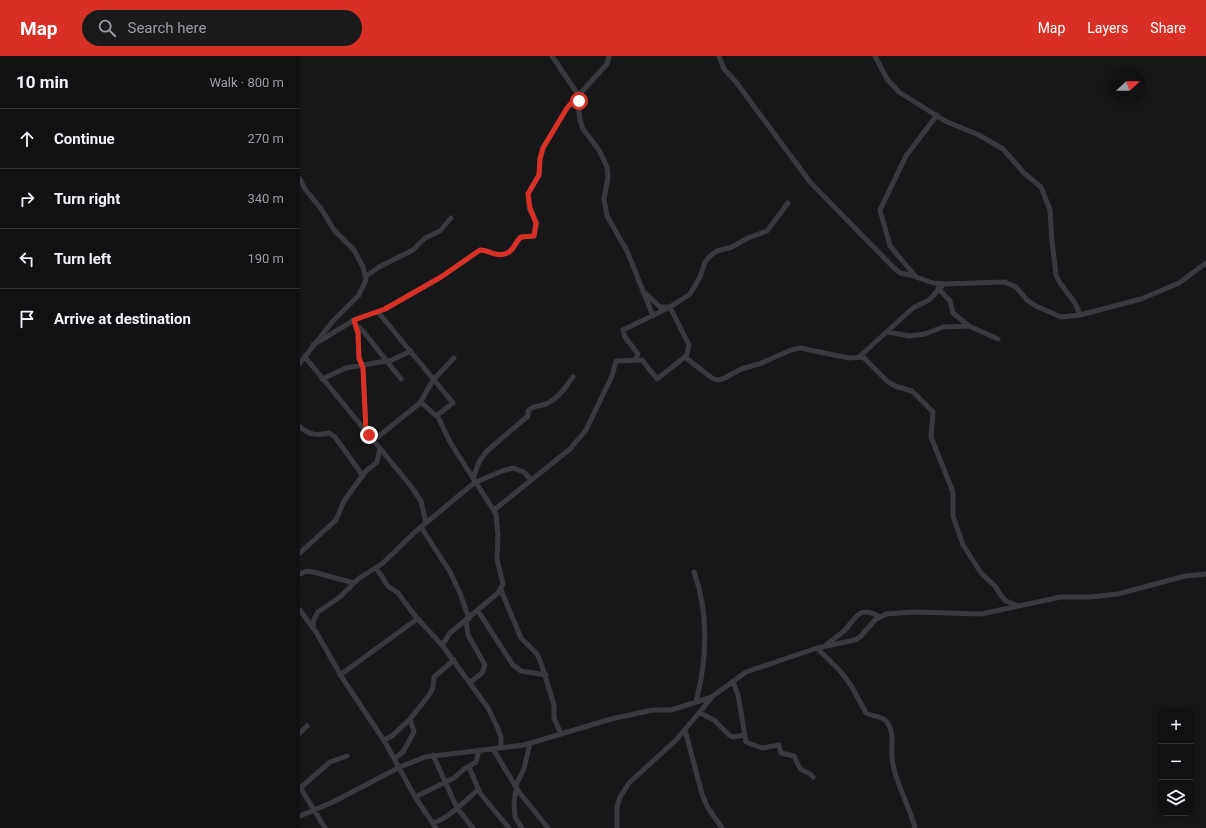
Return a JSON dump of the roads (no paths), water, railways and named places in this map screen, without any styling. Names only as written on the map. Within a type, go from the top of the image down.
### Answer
[{"type":"street","points":[[552,56],[578,95],[580,120],[583,129],[599,150],[607,167],[608,177],[604,199],[607,216],[627,250],[653,316]]},
{"type":"street","points":[[313,345],[354,320],[364,315],[378,312],[441,277],[480,250],[492,254],[505,254],[510,251],[521,237],[534,236],[536,223],[530,208],[528,194],[539,175],[540,159],[543,148],[567,108],[606,64],[609,56]]},
{"type":"street","points":[[719,56],[724,69],[736,82],[810,182],[900,273],[916,276],[933,283],[944,284],[1005,282],[1016,287],[1027,300],[1036,306],[1055,315],[1068,317],[1141,299],[1179,283],[1206,263]]},
{"type":"street","points":[[875,56],[893,87],[937,115],[1003,149],[1024,173],[1041,187],[1048,201],[1050,210],[1056,275],[1075,303],[1080,315]]},
{"type":"street","points":[[916,276],[890,246],[880,210],[906,156],[937,115]]},
{"type":"street","points":[[300,179],[305,189],[322,210],[334,230],[354,250],[363,267],[365,276],[363,288],[359,295],[333,321],[300,362]]},
{"type":"street","points":[[635,360],[638,354],[625,337],[623,330],[653,316],[690,294],[700,277],[705,262],[710,256],[717,251],[732,247],[748,238],[767,231],[788,203]]},
{"type":"street","points":[[365,276],[379,267],[413,250],[425,238],[440,231],[451,218]]},
{"type":"street","points":[[933,283],[950,302],[953,313],[969,326],[998,339]]},
{"type":"street","points":[[860,357],[913,308],[929,300],[944,284]]},
{"type":"street","points":[[644,292],[660,307],[669,307]]},
{"type":"street","points":[[494,510],[570,449],[581,438],[612,376],[614,362],[621,360],[643,361],[657,378],[686,356],[689,350],[689,345],[669,307]]},
{"type":"street","points":[[378,312],[453,403],[437,415]]},
{"type":"street","points":[[354,320],[357,326],[387,360],[401,379]]},
{"type":"street","points":[[357,326],[366,397],[366,431]]},
{"type":"street","points":[[888,332],[909,336],[925,334],[943,327],[969,326]]},
{"type":"street","points":[[686,356],[686,358],[712,378],[718,380],[725,378],[741,369],[759,364],[796,349],[807,348],[849,358],[860,357],[866,360],[894,386],[912,391],[933,412],[931,437],[953,492],[953,516],[961,540],[981,573],[995,586],[1006,601],[1018,606]]},
{"type":"street","points":[[322,379],[341,370],[361,364],[392,360],[410,351]]},
{"type":"street","points":[[304,357],[374,440],[419,497],[426,523]]},
{"type":"street","points":[[374,440],[421,402],[433,380],[454,358]]},
{"type":"street","points":[[474,480],[479,462],[487,451],[528,416],[529,410],[538,405],[547,404],[556,398],[573,377]]},
{"type":"street","points":[[421,402],[437,415],[450,442],[494,510],[498,536],[497,559],[502,584],[501,590],[508,611],[521,638],[537,654],[546,675],[554,705],[554,718],[561,734]]},
{"type":"street","points":[[300,427],[308,433],[314,435],[329,433],[333,435],[363,476]]},
{"type":"street","points":[[300,553],[336,520],[344,501],[363,476],[377,462],[380,448]]},
{"type":"street","points":[[313,627],[314,619],[318,612],[340,597],[354,582],[383,563],[397,547],[474,480],[513,468],[524,472],[530,480]]},
{"type":"street","points":[[421,527],[450,572],[460,592],[468,620],[468,635],[485,665],[482,673],[469,683]]},
{"type":"street","points":[[376,568],[388,586],[398,593],[418,619],[442,644],[454,660],[493,717],[501,737],[501,748]]},
{"type":"street","points":[[300,574],[306,571],[354,582]]},
{"type":"street","points":[[694,572],[701,594],[706,629],[698,701]]},
{"type":"street","points":[[617,828],[617,807],[620,797],[629,783],[685,730],[713,696],[746,672],[825,645],[855,640],[880,617],[901,612],[982,614],[1061,597],[1090,597],[1118,594],[1185,576],[1206,574]]},
{"type":"street","points":[[442,644],[450,633],[468,620],[501,590]]},
{"type":"street","points":[[300,610],[313,627],[340,676],[384,740],[415,797],[433,826],[478,790]]},
{"type":"street","points":[[478,611],[513,665],[521,671],[546,675]]},
{"type":"street","points":[[825,645],[845,629],[855,616],[864,612],[872,612],[880,617]]},
{"type":"street","points":[[340,676],[418,619]]},
{"type":"street","points":[[817,648],[841,672],[852,687],[866,713],[884,719],[888,724],[892,736],[892,756],[894,767],[915,828]]},
{"type":"street","points":[[384,740],[392,736],[410,719],[430,694],[434,678],[454,660]]},
{"type":"street","points":[[733,681],[738,695],[746,742],[762,748],[779,745],[781,753],[794,756],[796,763],[801,770],[810,773],[813,776]]},
{"type":"street","points":[[300,816],[333,802],[400,767],[433,755],[493,749],[530,743],[611,719],[654,710],[671,710],[713,696]]},
{"type":"street","points":[[698,701],[704,707]]},
{"type":"street","points":[[700,713],[714,720],[733,737],[745,735]]},
{"type":"street","points":[[395,758],[403,752],[414,732],[410,719]]},
{"type":"street","points":[[300,733],[307,726]]},
{"type":"street","points":[[685,730],[702,794],[710,812],[722,828]]},
{"type":"street","points":[[522,828],[515,817],[514,812],[516,786],[524,769],[530,743]]},
{"type":"street","points":[[493,749],[519,792],[548,828]]},
{"type":"street","points":[[415,797],[445,782],[476,762],[479,750]]},
{"type":"street","points":[[433,755],[457,808],[473,828]]},
{"type":"street","points":[[325,828],[300,788],[330,762],[347,756]]},
{"type":"street","points":[[469,766],[478,790],[509,828]]}]
